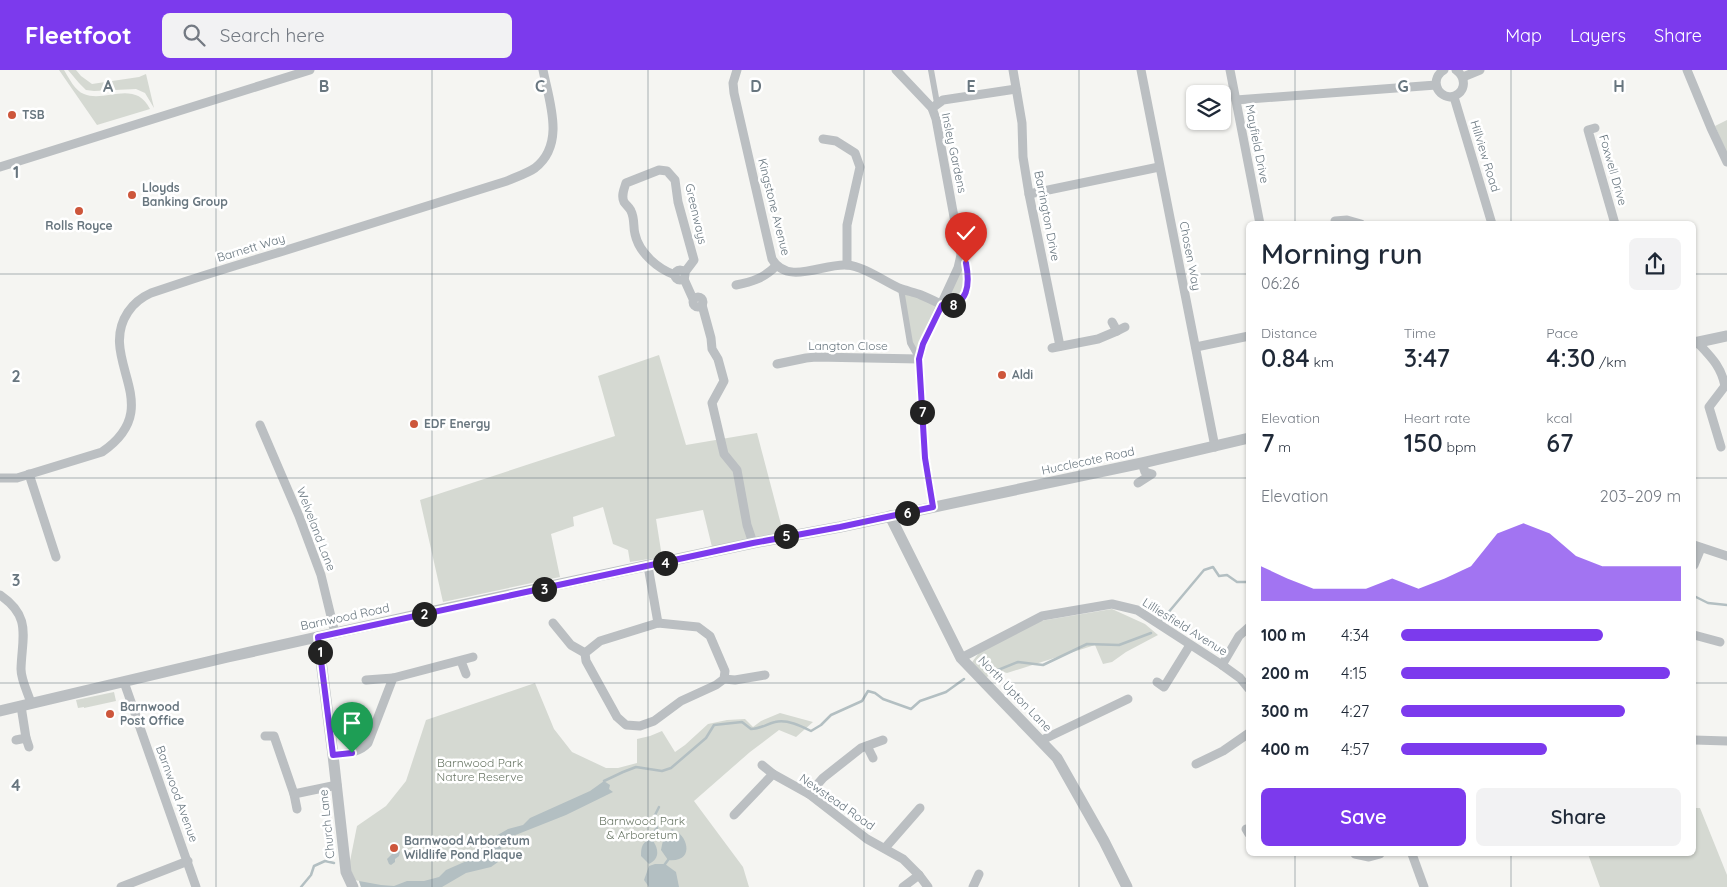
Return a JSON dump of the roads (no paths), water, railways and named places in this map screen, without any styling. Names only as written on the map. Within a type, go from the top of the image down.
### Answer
[{"type":"street","points":[[0,167],[310,70]]},
{"type":"street","name":"Barnett Way","points":[[0,478],[17,478],[102,452],[120,436],[131,414],[132,400],[120,350],[122,323],[138,301],[150,294],[508,181],[535,168],[544,159],[551,145],[554,132],[543,70]]},
{"type":"street","name":"Kingstone Avenue","points":[[737,70],[733,83],[734,93],[772,259],[776,266],[790,272],[803,272],[834,265],[855,266],[901,289],[921,295],[942,305]]},
{"type":"street","name":"Insley Gardens","points":[[896,70],[934,106]]},
{"type":"street","name":"Insley Gardens","points":[[931,70],[936,119],[961,255],[966,263],[969,278],[967,290],[960,300],[952,306],[942,305]]},
{"type":"street","name":"Barrington Drive","points":[[1013,70],[1022,123],[1023,157],[1056,347],[1098,339],[1121,329],[1112,322]]},
{"type":"street","name":"Chosen Way","points":[[1141,70],[1214,447]]},
{"type":"street","name":"Mayfield Drive","points":[[1230,70],[1259,221]]},
{"type":"street","points":[[1444,70],[1437,76],[1436,85],[1438,91],[1442,95],[1454,96],[1463,89],[1463,77],[1456,70]]},
{"type":"street","points":[[1463,77],[1480,70]]},
{"type":"street","points":[[1687,70],[1727,162]]},
{"type":"street","points":[[1236,100],[1436,85]]},
{"type":"street","points":[[934,106],[943,100],[1016,89]]},
{"type":"street","name":"Hillview Road","points":[[1454,96],[1491,221]]},
{"type":"street","name":"Foxwell Drive","points":[[1588,130],[1614,221]]},
{"type":"street","points":[[823,139],[836,142],[855,153],[860,167],[847,226],[847,265]]},
{"type":"street","points":[[1029,194],[1160,167]]},
{"type":"street","name":"Greenways","points":[[659,170],[667,171],[675,180],[678,202],[694,260],[681,275],[666,272],[643,253],[635,234],[631,210],[624,201],[623,194],[626,183],[659,170]]},
{"type":"street","points":[[1335,221],[1347,216],[1356,221]]},
{"type":"street","name":"Insley Gardens","points":[[933,507],[925,458],[919,359],[923,344],[958,268],[961,255]]},
{"type":"street","points":[[736,285],[756,281],[767,275],[776,266]]},
{"type":"street","points":[[681,275],[693,299],[701,298],[703,302],[702,305],[712,349],[718,359],[724,381],[712,403],[724,454],[737,470],[747,525],[753,543]]},
{"type":"street","points":[[901,289],[910,343],[919,359]]},
{"type":"street","points":[[1696,343],[1727,336]]},
{"type":"street","points":[[1196,347],[1246,337]]},
{"type":"street","points":[[1696,343],[1715,362],[1722,373],[1725,386],[1709,408],[1721,447]]},
{"type":"street","name":"Langton Close","points":[[777,364],[816,358],[919,359]]},
{"type":"street","name":"Welveland Lane","points":[[257,429],[265,438],[282,474],[321,575],[335,633]]},
{"type":"street","name":"Hucclecote Road","points":[[933,507],[1142,463],[1246,439]]},
{"type":"street","points":[[1138,483],[1152,474],[1145,472],[1142,463]]},
{"type":"street","points":[[29,474],[56,557]]},
{"type":"street","name":"Barnwood Road","points":[[0,711],[335,633],[753,543],[933,507]]},
{"type":"street","name":"North Upton Lane","points":[[890,516],[961,658],[1057,758],[1080,796],[1127,887]]},
{"type":"street","points":[[1698,547],[1727,556]]},
{"type":"street","points":[[648,566],[658,623]]},
{"type":"street","points":[[0,595],[14,606],[23,625],[24,646],[21,671],[26,704],[26,738],[29,748]]},
{"type":"street","name":"Lilliesfield Avenue","points":[[961,658],[1042,616],[1112,604],[1137,610],[1222,665],[1246,685]]},
{"type":"street","points":[[553,623],[571,645],[585,653]]},
{"type":"street","points":[[585,653],[600,641],[658,623],[698,627],[710,636],[725,671],[724,679]]},
{"type":"street","points":[[1222,665],[1239,636],[1246,630]]},
{"type":"street","points":[[1696,636],[1720,642]]},
{"type":"street","name":"Church Lane","points":[[318,637],[346,872],[353,887]]},
{"type":"street","points":[[1164,687],[1190,645]]},
{"type":"street","points":[[585,653],[586,661],[617,717],[626,725],[640,726],[654,721],[681,701],[716,685],[724,679],[735,680],[765,676]]},
{"type":"street","points":[[366,680],[393,678],[473,657]]},
{"type":"street","points":[[461,661],[466,674]]},
{"type":"street","points":[[333,755],[352,753],[363,749],[368,743],[393,678]]},
{"type":"street","name":"Barnwood Avenue","points":[[124,682],[196,887]]},
{"type":"street","points":[[1040,741],[1128,699]]},
{"type":"street","points":[[1196,764],[1223,751],[1246,735]]},
{"type":"street","points":[[265,736],[274,736],[294,794],[297,810]]},
{"type":"street","points":[[16,740],[26,738]]},
{"type":"street","points":[[809,794],[823,778],[860,748],[884,740]]},
{"type":"street","points":[[1696,740],[1727,741]]},
{"type":"street","points":[[867,746],[873,758]]},
{"type":"street","name":"Newstead Road","points":[[762,765],[773,774],[809,794],[867,839],[903,859],[919,874],[928,887]]},
{"type":"street","points":[[734,814],[773,774]]},
{"type":"street","points":[[294,794],[336,785]]},
{"type":"street","points":[[885,848],[918,813]]},
{"type":"street","points":[[1413,856],[1424,887]]},
{"type":"street","points":[[121,887],[188,860]]},
{"type":"street","points":[[903,887],[919,874]]},
{"type":"street","points":[[973,887],[979,874]]},
{"type":"waterway","points":[[1162,620],[1204,570],[1213,567],[1219,576],[1227,575],[1237,582],[1246,582]]},
{"type":"waterway","points":[[1696,597],[1708,603],[1727,605]]},
{"type":"waterway","points":[[993,672],[1018,662],[1043,665],[1087,644],[1119,645],[1151,633]]},
{"type":"waterway","points":[[604,781],[636,767],[662,771],[671,768],[706,738],[714,725],[742,722],[751,729],[784,721],[811,731],[821,725],[831,715],[862,701],[868,691],[875,693],[883,699],[911,709],[920,701],[946,692],[964,679]]},
{"type":"waterway","points":[[648,839],[657,828],[655,815],[659,807]]},
{"type":"waterway","points":[[665,864],[668,860]]},
{"type":"waterway","points":[[301,887],[311,875],[314,866],[325,861],[334,863]]},
{"type":"place","name":"TSB","points":[[12,115]]},
{"type":"place","name":"Lloyds Banking Group","points":[[132,195]]},
{"type":"place","name":"Rolls Royce","points":[[79,211]]},
{"type":"place","name":"Aldi","points":[[1002,375]]},
{"type":"place","name":"EDF Energy","points":[[414,424]]},
{"type":"place","name":"Barnwood Post Office","points":[[110,714]]},
{"type":"place","name":"Barnwood Arboretum Wildlife Pond Plaque","points":[[394,848]]},
{"type":"park label","name":"Barnwood Park Nature Reserve","points":[[480,770]]},
{"type":"park label","name":"Barnwood Park & Arboretum","points":[[642,828]]}]
